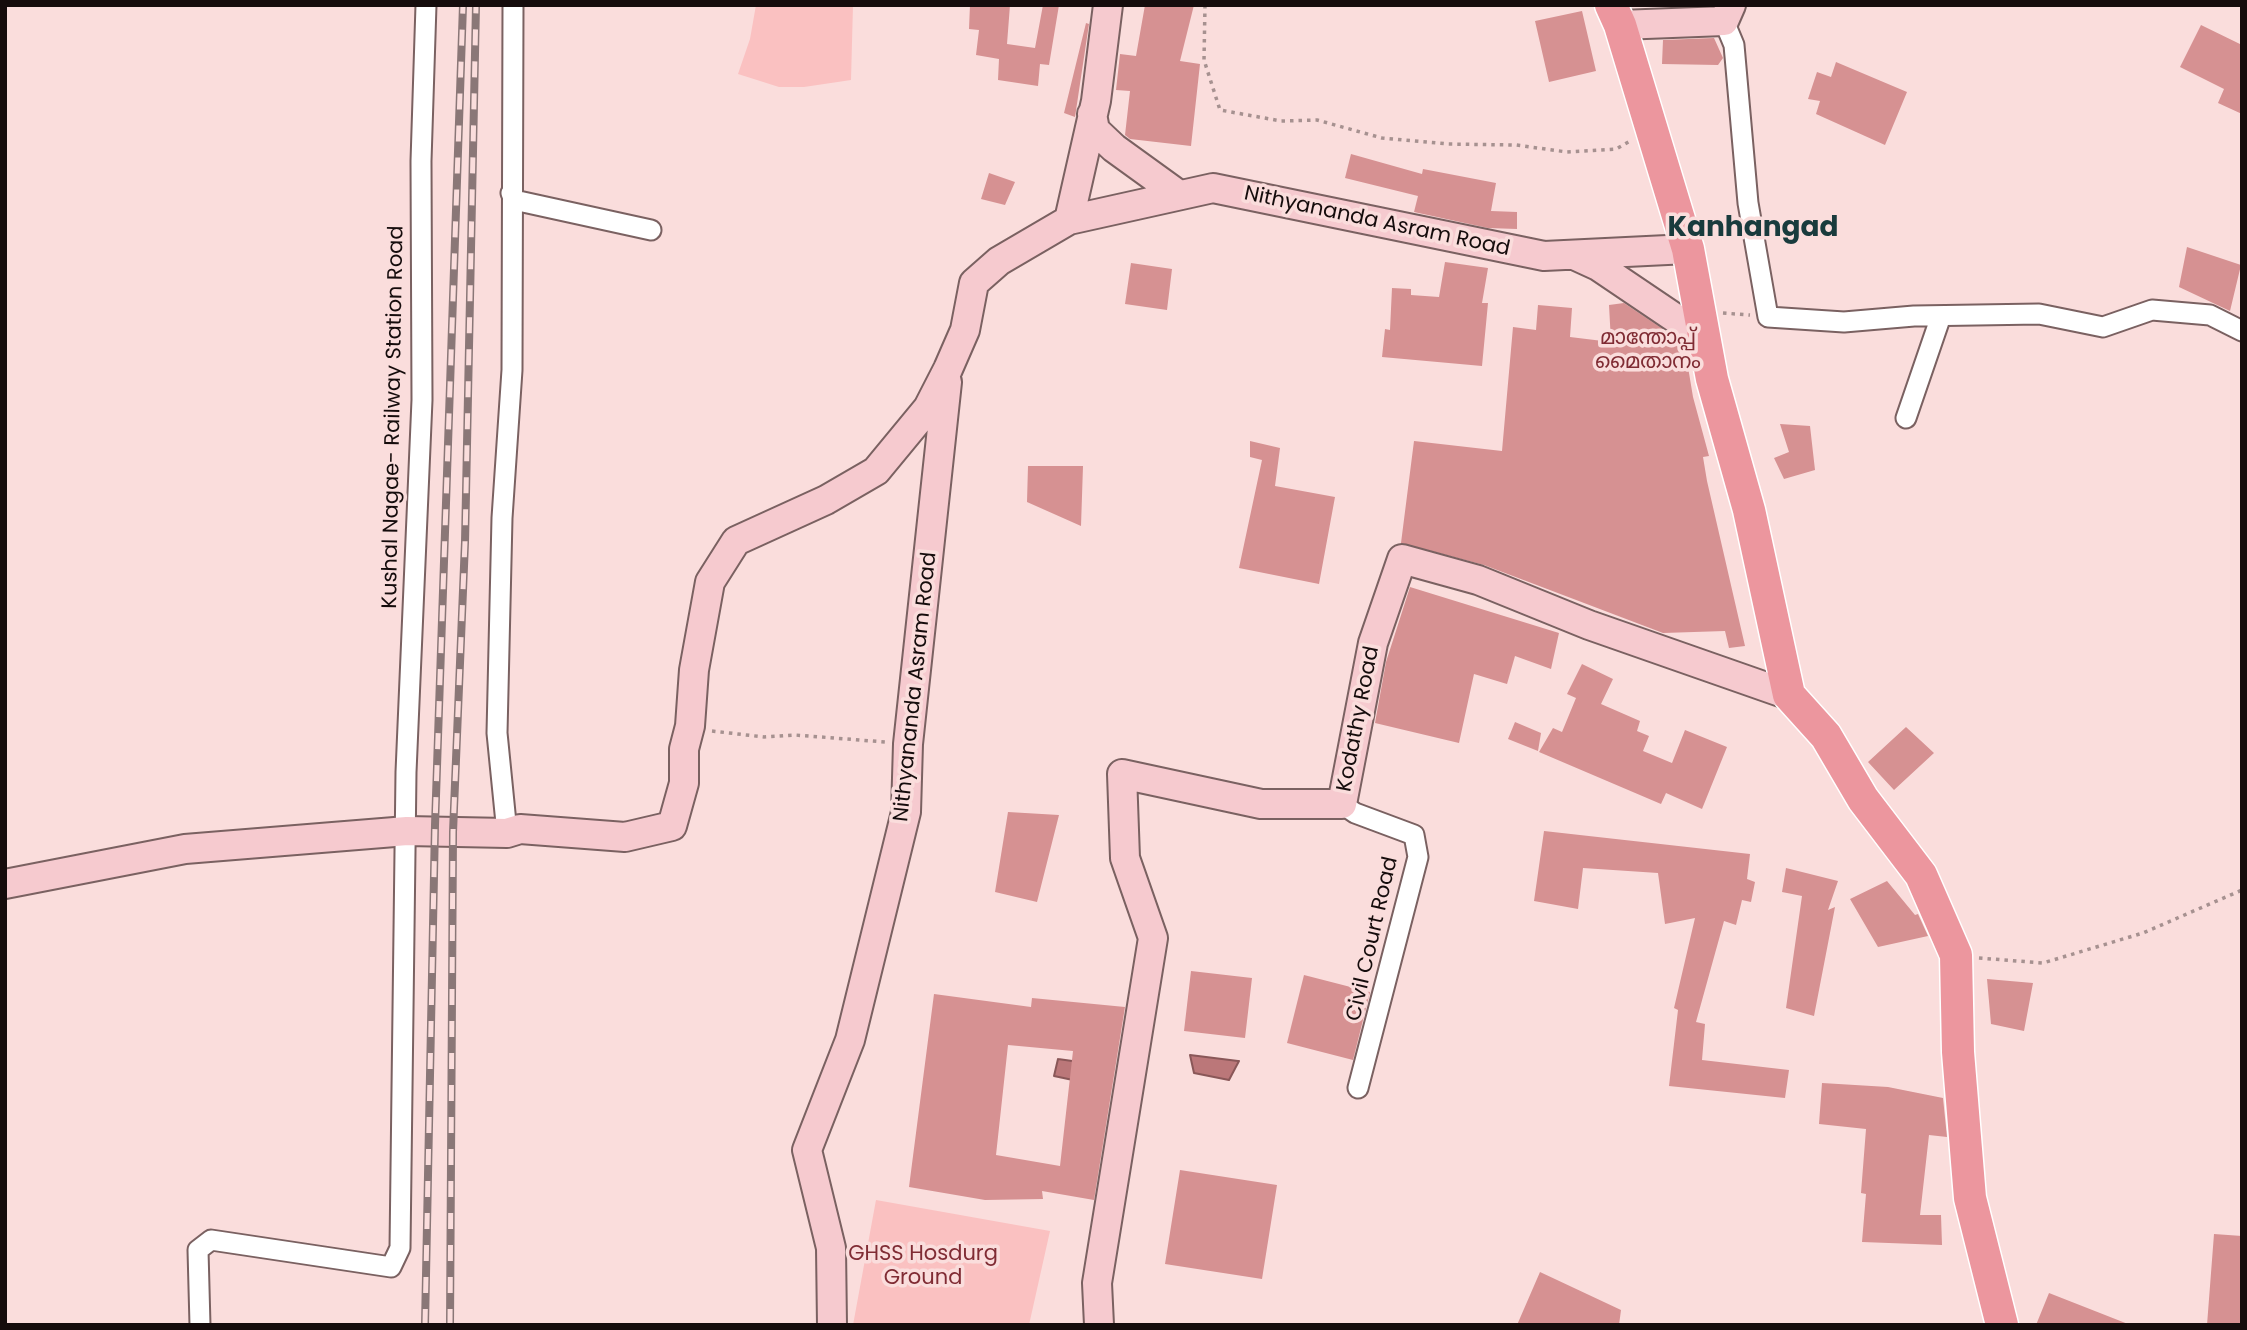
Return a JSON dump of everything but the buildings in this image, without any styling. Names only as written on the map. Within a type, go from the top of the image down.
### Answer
[{"type":"main road","points":[[1615,15],[1688,249],[1712,379],[1749,510],[1789,695],[1826,736],[1863,799],[1921,875],[1956,956],[1958,1052],[1970,1198],[2002,1325]]},
{"type":"street","name":"Kushal Nagae- Railway Station Road","points":[[200,1325],[198,1250],[211,1240],[391,1267],[400,1248],[410,666],[422,400],[421,161],[426,5]]},
{"type":"street","points":[[507,833],[497,733],[502,518],[507,478],[506,437],[512,370],[511,193],[515,61],[512,39],[513,5]]},
{"type":"street","points":[[1069,220],[1092,114],[1108,5]]},
{"type":"street","points":[[1615,15],[1728,13],[1734,46],[1745,177],[1768,317],[1844,322],[2039,314],[2103,327],[2152,310],[2210,315],[2242,331]]},
{"type":"street","points":[[1092,114],[1096,130],[1105,139],[1179,195]]},
{"type":"street","name":"Nithyananda Asram Road","points":[[832,1325],[831,1248],[807,1150],[853,1027],[906,812],[908,744],[948,369],[965,330],[974,284],[999,261],[1069,220],[1213,188],[1544,256],[1688,249]]},
{"type":"street","points":[[511,193],[514,200],[651,230]]},
{"type":"street","points":[[1574,255],[1598,267],[1675,318],[1702,321]]},
{"type":"street","points":[[1906,418],[1941,316]]},
{"type":"street","points":[[5,884],[185,849],[407,831],[507,833],[520,829],[625,837],[672,826],[684,783],[684,749],[690,726],[694,670],[709,582],[736,541],[826,500],[876,471],[928,408],[948,369]]},
{"type":"street","name":"Kodathy Road","points":[[1099,1325],[1097,1283],[1153,938],[1125,858],[1122,774],[1261,804],[1342,804],[1373,643],[1402,559],[1478,580],[1589,625],[1789,695]]},
{"type":"street","name":"Civil Court Road","points":[[1342,804],[1355,813],[1414,835],[1418,857],[1358,1088]]},
{"type":"path","points":[[1205,5],[1204,60],[1220,110],[1281,121],[1317,120],[1382,138],[1516,145],[1567,152],[1616,149],[1652,128]]},
{"type":"path","points":[[1702,321],[1768,317]]},
{"type":"path","points":[[690,726],[728,735],[795,735],[908,744]]},
{"type":"path","points":[[1956,956],[2043,963],[2143,933],[2242,890]]},
{"type":"green space","points":[[756,5],[853,5],[851,80],[804,87],[779,87],[738,74],[750,39]]},
{"type":"green space","name":"GHSS Hosdurg Ground","points":[[876,1200],[1050,1231],[1029,1325],[853,1325]]},
{"type":"shaded area","points":[[1190,1055],[1239,1061],[1229,1080],[1194,1073]]},
{"type":"shaded area","points":[[1058,1059],[1108,1066],[1106,1087],[1054,1076]]},
{"type":"railway","points":[[425,1325],[435,825],[463,5]]},
{"type":"railway","points":[[450,1325],[453,832],[465,542],[476,5]]},
{"type":"district","name":"Kanhangad","points":[[1753,229]]},
{"type":"park label","name":"മാന്തോപ്പ് മൈതാനം","points":[[1648,351]]}]
